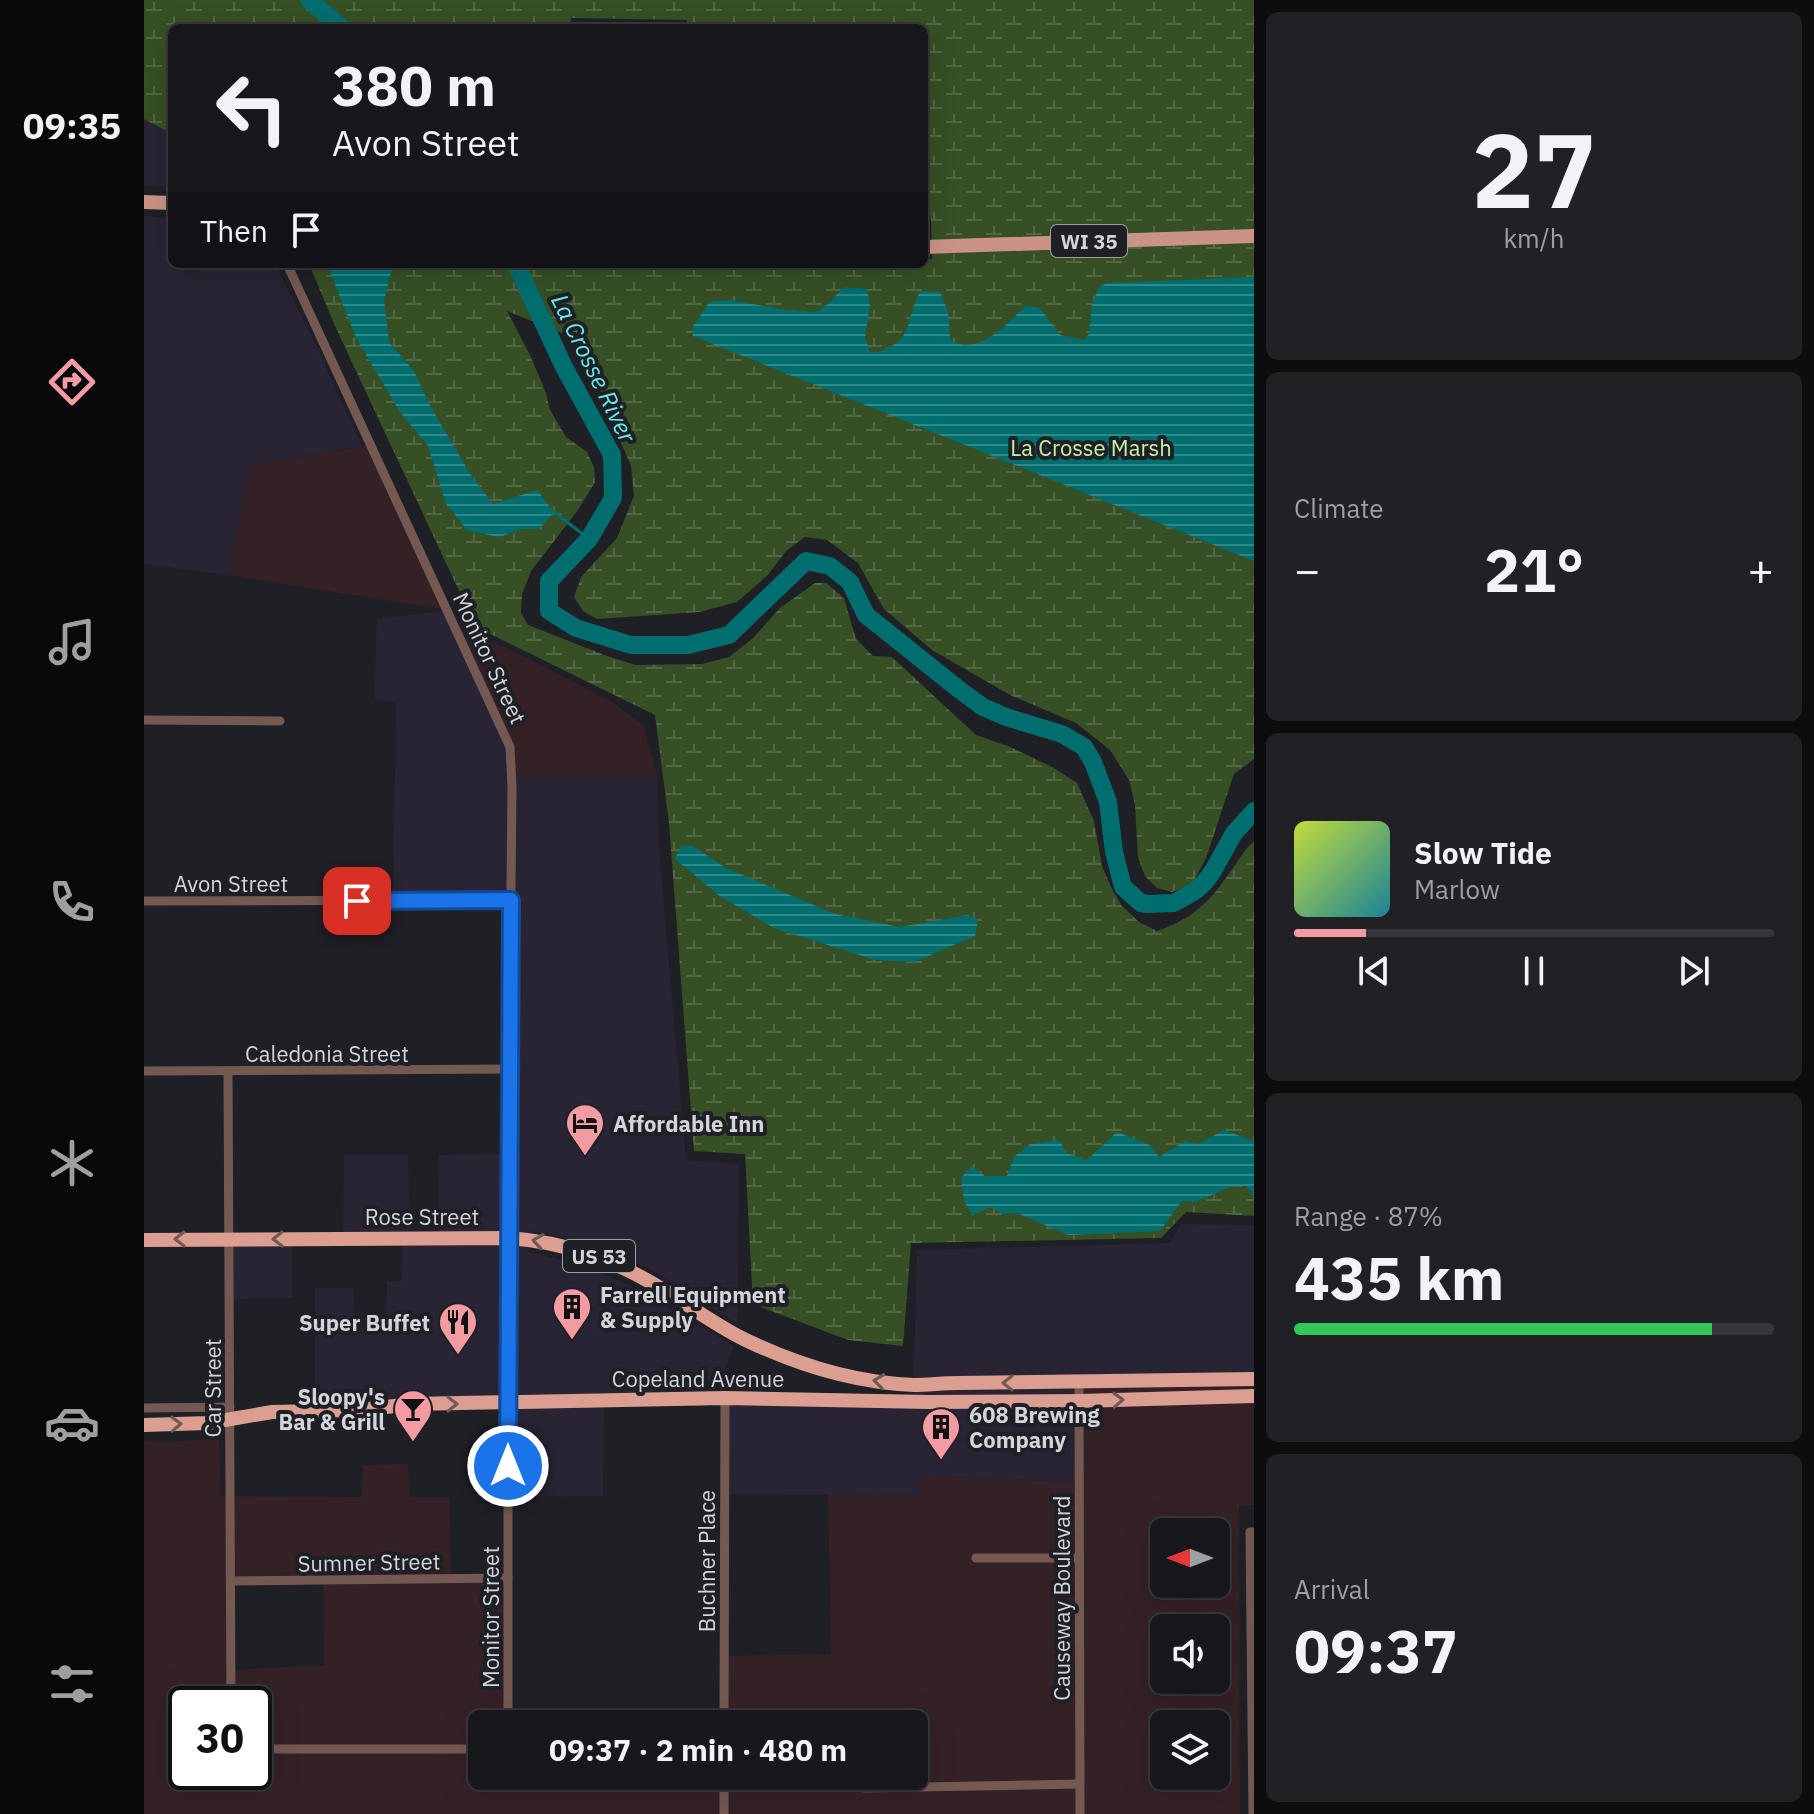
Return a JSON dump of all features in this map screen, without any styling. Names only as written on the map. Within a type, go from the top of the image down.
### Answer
[{"type":"highway","name":"Rose Street","points":[[144,1240],[538,1240],[600,1257],[630,1270],[749,1342],[837,1373],[914,1385],[1079,1381]]},
{"type":"highway","name":"US 53","points":[[1079,1381],[1254,1379]]},
{"type":"highway","name":"Copeland Avenue","points":[[144,1425],[208,1423],[230,1414],[361,1410],[411,1404],[725,1398],[1079,1401],[1254,1396]]},
{"type":"main road","points":[[144,202],[168,203]]},
{"type":"main road","name":"WI 35","points":[[928,247],[1254,236]]},
{"type":"street","name":"Monitor Street","points":[[289,268],[508,739],[512,756],[508,1710]]},
{"type":"street","points":[[144,720],[280,721]]},
{"type":"street","name":"Avon Street","points":[[144,901],[511,900]]},
{"type":"street","name":"Caledonia Street","points":[[144,1071],[510,1069]]},
{"type":"street","name":"Car Street","points":[[228,1071],[231,1686]]},
{"type":"street","name":"Causeway Boulevard","points":[[1079,1381],[1080,1814]]},
{"type":"street","name":"Buchner Place","points":[[724,1710],[725,1398]]},
{"type":"street","points":[[144,1408],[230,1414]]},
{"type":"street","points":[[1252,1532],[1253,1814]]},
{"type":"street","points":[[976,1558],[1079,1558]]},
{"type":"street","name":"Sumner Street","points":[[231,1581],[508,1578]]},
{"type":"street","points":[[272,1749],[468,1749]]},
{"type":"street","points":[[928,1787],[1079,1784]]},
{"type":"street","points":[[724,1790],[724,1814]]},
{"type":"shaded area","points":[[144,119],[168,132],[168,186],[144,186]]},
{"type":"shaded area","points":[[144,216],[168,218],[168,268],[277,268],[362,446],[251,465],[228,575],[144,564]]},
{"type":"shaded area","points":[[371,445],[448,610],[228,575],[250,465]]},
{"type":"shaded area","points":[[448,610],[508,739],[512,777],[658,777],[659,848],[686,1160],[739,1164],[738,1324],[648,1268],[611,1251],[533,1231],[529,1252],[584,1265],[628,1285],[734,1346],[713,1399],[604,1401],[603,1496],[508,1497],[508,1403],[315,1410],[315,1288],[354,1288],[355,1327],[386,1327],[387,1281],[402,1281],[403,1238],[343,1238],[344,1155],[408,1155],[410,1238],[438,1237],[439,1155],[508,1154],[511,901],[393,901],[396,702],[374,700],[377,619]]},
{"type":"shaded area","points":[[456,628],[507,648],[611,701],[643,725],[658,777],[512,777],[512,756]]},
{"type":"shaded area","points":[[1181,1224],[1254,1225],[1254,1379],[1079,1482],[920,1476],[921,1496],[724,1494],[725,1398],[913,1403],[917,1250],[1170,1243]]},
{"type":"shaded area","points":[[228,1239],[292,1239],[292,1298],[229,1299]]},
{"type":"shaded area","points":[[1254,1379],[1254,1505],[1239,1506],[1240,1814],[144,1814],[144,1440],[219,1439],[221,1496],[362,1497],[363,1465],[408,1464],[410,1497],[450,1497],[451,1578],[508,1578],[508,1710],[468,1710],[468,1790],[928,1790],[928,1710],[724,1710],[724,1656],[831,1654],[828,1495],[920,1496],[919,1476],[1079,1482],[1079,1381]],"holes":[[[323,1580],[324,1665],[231,1670],[231,1582]]]},
{"type":"green space","name":"La Crosse Marsh","points":[[144,0],[1254,0],[1254,759],[1234,774],[1206,858],[1192,885],[1172,892],[1157,888],[1145,876],[1138,858],[1135,805],[1129,780],[1110,750],[1076,723],[1010,695],[932,650],[884,609],[858,563],[827,540],[805,537],[786,551],[767,576],[737,602],[699,612],[597,619],[583,611],[574,597],[581,577],[617,538],[634,496],[631,466],[587,352],[579,340],[507,311],[530,355],[550,410],[566,437],[587,452],[594,467],[595,482],[578,510],[531,571],[522,594],[521,613],[528,625],[635,665],[702,664],[729,657],[753,638],[780,608],[815,583],[826,583],[844,598],[856,639],[873,656],[892,657],[976,735],[1008,746],[1077,783],[1094,821],[1102,866],[1111,887],[1121,905],[1139,922],[1157,931],[1200,908],[1254,841],[1254,1216],[1186,1212],[1161,1238],[911,1243],[903,1346],[848,1340],[753,1304],[745,1154],[694,1151],[669,823],[655,715],[476,627],[311,268],[928,268],[928,259],[932,259],[931,219],[928,219],[928,24],[687,24],[687,20],[571,18],[570,24],[168,24],[168,132],[144,119]]},
{"type":"water","points":[[329,268],[392,268],[384,300],[389,342],[414,371],[429,404],[471,475],[493,504],[537,490],[554,512],[539,529],[522,529],[499,537],[468,531],[446,504],[428,446],[400,412],[356,338]]},
{"type":"water","points":[[1254,277],[1254,561],[693,336],[693,327],[709,302],[731,300],[816,312],[844,287],[867,289],[870,305],[865,337],[870,352],[884,350],[903,336],[921,291],[940,292],[948,311],[950,340],[961,344],[971,344],[991,336],[1026,306],[1040,308],[1060,335],[1084,340],[1089,334],[1092,304],[1099,287],[1107,283]]},
{"type":"water","points":[[681,846],[693,846],[726,868],[835,914],[900,927],[968,915],[978,920],[975,936],[914,962],[875,960],[774,928],[721,897],[675,859]]},
{"type":"water","points":[[1224,1130],[1254,1141],[1254,1196],[1246,1186],[1230,1187],[1195,1202],[1182,1201],[1160,1231],[1068,1235],[1017,1213],[1002,1214],[992,1207],[972,1215],[964,1201],[961,1178],[972,1166],[985,1176],[1007,1176],[1014,1157],[1030,1144],[1059,1140],[1067,1153],[1087,1160],[1117,1132],[1150,1145],[1159,1157],[1185,1141],[1198,1144]]},
{"type":"waterway","name":"La Crosse River","points":[[309,0],[337,24]]},
{"type":"waterway","name":"La Crosse River","points":[[518,268],[564,367],[612,455],[613,498],[589,539],[549,581],[549,611],[576,628],[631,645],[688,645],[729,635],[806,561],[830,566],[850,582],[866,615],[983,707],[1062,734],[1084,747],[1108,802],[1114,852],[1123,887],[1141,903],[1174,903],[1195,891],[1213,871],[1234,833],[1254,811]]},
{"type":"waterway","points":[[554,512],[589,539]]},
{"type":"place","name":"Affordable Inn","points":[[585,1157]]},
{"type":"place","name":"Farrell Equipment & Supply","points":[[572,1341]]},
{"type":"place","name":"Super Buffet","points":[[458,1356]]},
{"type":"place","name":"Sloopy's Bar & Grill","points":[[413,1443]]},
{"type":"place","name":"608 Brewing Company","points":[[941,1461]]},
{"type":"route","points":[[357,901],[511,900],[508,1466]]}]
